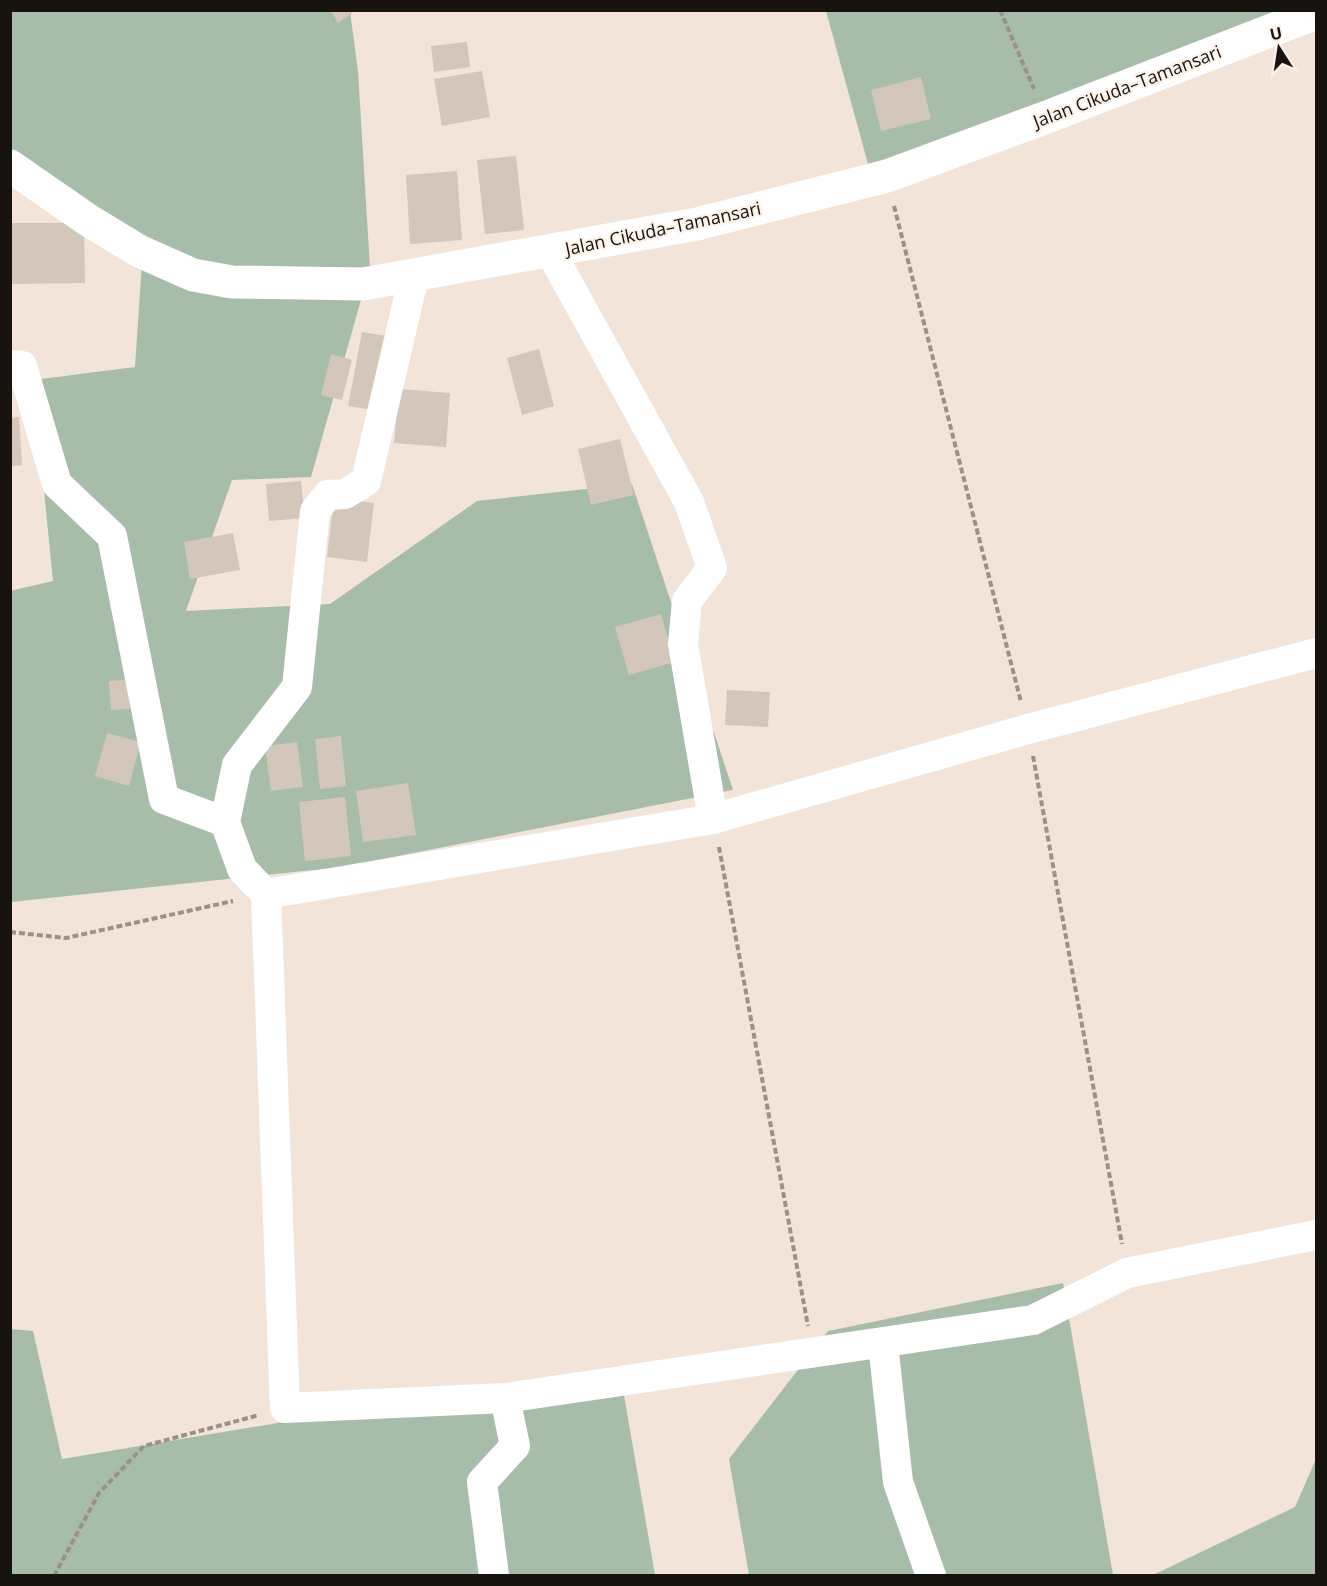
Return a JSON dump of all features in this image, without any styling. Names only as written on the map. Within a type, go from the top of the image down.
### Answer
[{"type":"street","name":"Jalan Cikuda–Tamansari","points":[[10,166],[88,220],[131,246],[193,275],[232,282],[363,284],[697,224],[887,176],[1317,14]]},
{"type":"street","points":[[550,251],[688,502],[712,568],[687,601],[683,644],[714,819]]},
{"type":"street","points":[[414,276],[366,481],[345,494],[328,495],[315,511],[297,687],[237,765],[225,822],[243,869],[266,894],[285,1408],[505,1398],[1033,1320],[1127,1273],[1317,1235]]},
{"type":"street","points":[[10,365],[22,366],[57,484],[112,536],[164,799],[225,822]]},
{"type":"street","points":[[266,894],[714,819],[1028,729],[1317,653]]},
{"type":"street","points":[[883,1343],[898,1482],[931,1575]]},
{"type":"street","points":[[494,1575],[482,1482],[515,1446],[505,1398]]},
{"type":"path","points":[[1000,10],[1047,117]]},
{"type":"path","points":[[887,176],[1028,729],[1127,1273]]},
{"type":"path","points":[[714,819],[813,1353]]},
{"type":"path","points":[[10,932],[66,938],[266,894]]},
{"type":"path","points":[[54,1575],[99,1493],[144,1446],[285,1408]]},
{"type":"green space","points":[[1316,10],[1076,107],[868,164],[826,11]]},
{"type":"green space","points":[[11,11],[350,11],[358,71],[370,268],[311,477],[232,480],[186,611],[330,604],[477,501],[632,484],[733,790],[342,867],[11,902],[10,591],[53,581],[33,380],[135,367],[142,262],[11,160]]},
{"type":"green space","points":[[1063,1283],[1113,1575],[749,1575],[729,1459],[828,1331]]},
{"type":"green space","points":[[11,1329],[33,1331],[62,1459],[619,1366],[655,1575],[11,1576]]},
{"type":"green space","points":[[1316,1459],[1316,1575],[1153,1575],[1295,1507]]},
{"type":"building","points":[[330,10],[356,10],[338,23]]},
{"type":"building","points":[[467,42],[470,67],[434,72],[431,46]]},
{"type":"building","points":[[482,71],[490,117],[442,126],[434,79]]},
{"type":"building","points":[[921,77],[931,119],[881,131],[871,90]]},
{"type":"building","points":[[516,156],[524,230],[485,234],[477,160]]},
{"type":"building","points":[[457,171],[462,240],[410,244],[406,175]]},
{"type":"building","points":[[10,223],[84,223],[85,283],[10,284]]},
{"type":"building","points":[[362,332],[387,336],[373,410],[348,406]]},
{"type":"building","points":[[539,349],[554,406],[522,415],[507,358]]},
{"type":"building","points":[[331,354],[352,360],[342,400],[321,395]]},
{"type":"building","points":[[399,389],[450,393],[446,447],[394,443]]},
{"type":"building","points":[[19,417],[22,465],[10,466],[10,418]]},
{"type":"building","points":[[620,439],[634,495],[591,505],[578,449]]},
{"type":"building","points":[[301,481],[305,518],[269,521],[266,484]]},
{"type":"building","points":[[334,498],[374,503],[367,562],[327,557]]},
{"type":"building","points":[[233,533],[240,570],[190,579],[184,542]]},
{"type":"building","points":[[661,614],[675,662],[629,675],[615,627]]},
{"type":"building","points":[[138,679],[139,708],[111,710],[109,681]]},
{"type":"building","points":[[727,690],[770,692],[768,727],[725,725]]},
{"type":"building","points":[[107,733],[141,742],[129,786],[95,776]]},
{"type":"building","points":[[341,736],[346,786],[320,789],[315,739]]},
{"type":"building","points":[[297,742],[303,787],[271,791],[265,746]]},
{"type":"building","points":[[408,783],[416,835],[363,842],[356,791]]},
{"type":"building","points":[[345,797],[351,856],[305,861],[299,802]]}]
